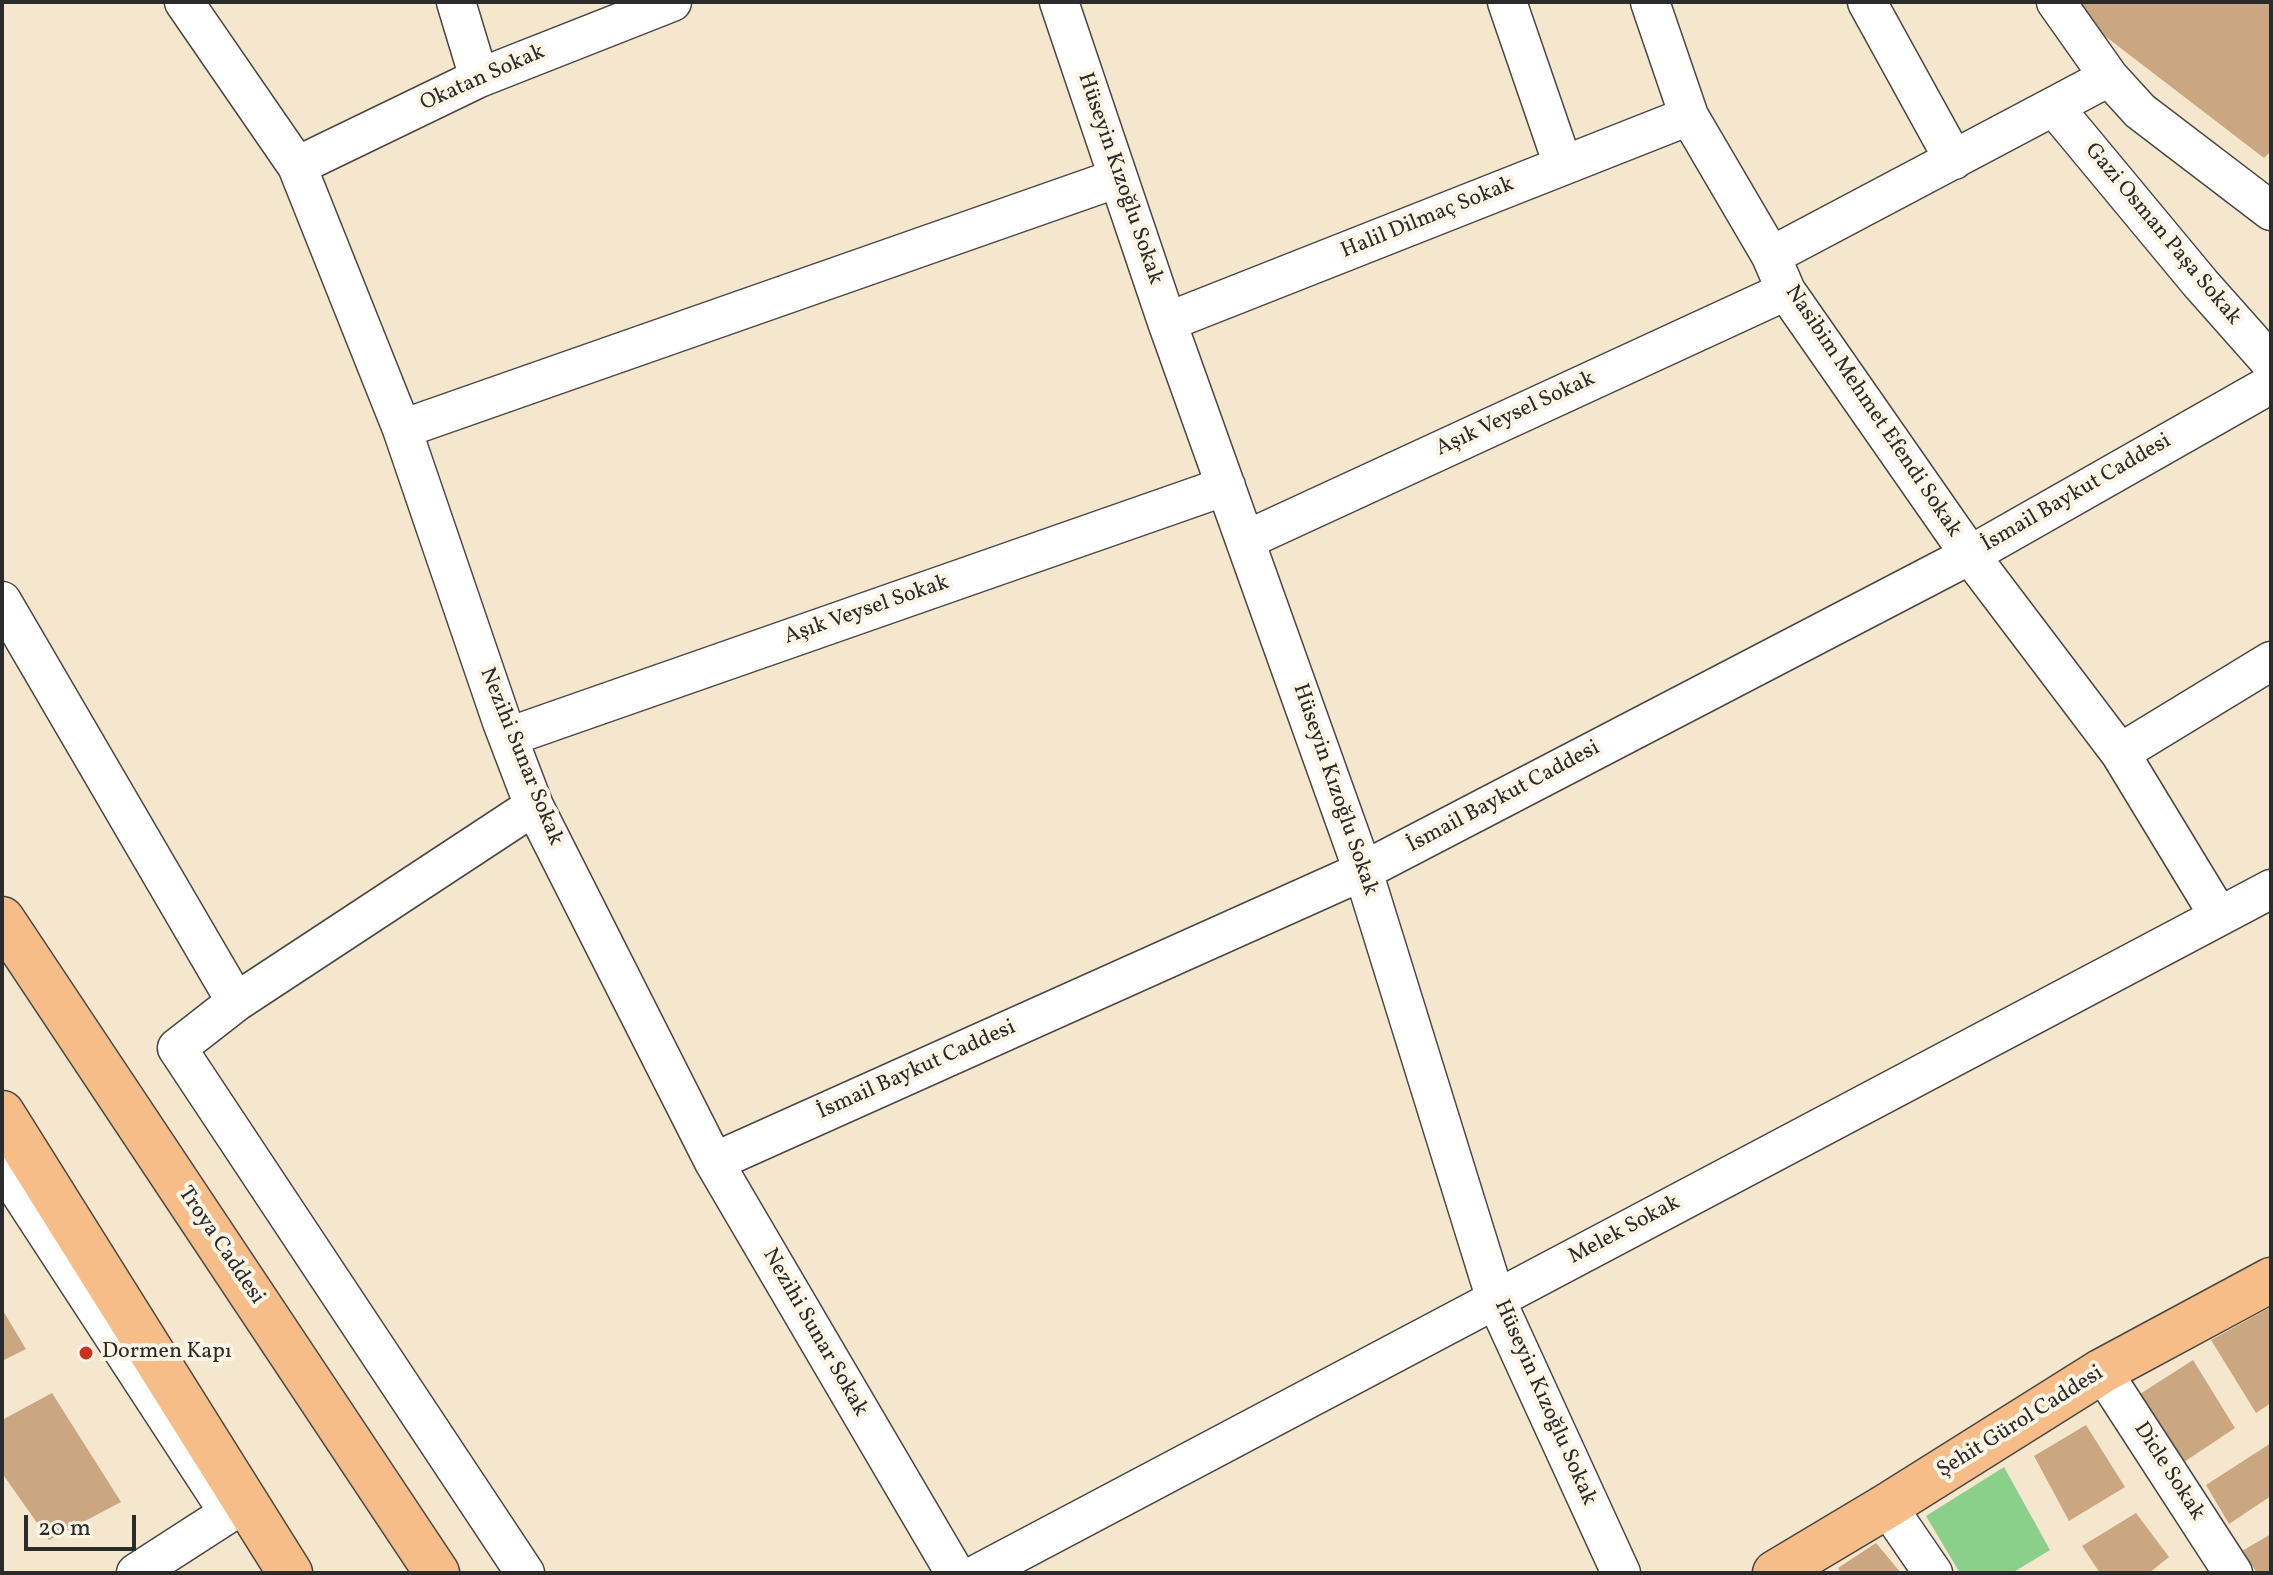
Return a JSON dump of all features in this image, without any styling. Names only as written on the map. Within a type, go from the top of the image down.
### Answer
[{"type":"main road","name":"Troya Caddesi","points":[[2,919],[437,1573]]},
{"type":"main road","points":[[2,1113],[290,1573]]},
{"type":"main road","name":"Şehit Gürol Caddesi","points":[[1775,1573],[2102,1371],[2271,1280]]},
{"type":"street","name":"Nezihi Sunar Sokak","points":[[184,2],[297,166],[402,429],[534,806],[714,1162],[955,1573]]},
{"type":"street","points":[[456,2],[479,78]]},
{"type":"street","name":"Okatan Sokak","points":[[297,166],[479,78],[672,2]]},
{"type":"street","name":"Hüseyin Kızoğlu Sokak","points":[[1059,2],[1167,322],[1363,871],[1496,1300],[1621,1573]]},
{"type":"street","points":[[1507,2],[1563,165]]},
{"type":"street","name":"Nasibim Mehmet Efendi Sokak","points":[[1650,2],[1689,116],[1771,256],[1786,291],[1970,555],[2120,753],[2219,916]]},
{"type":"street","points":[[1867,2],[1954,160]]},
{"type":"street","points":[[2056,2],[2109,77],[2140,111],[2271,211]]},
{"type":"street","points":[[1771,256],[2109,77]]},
{"type":"street","name":"Gazi Osman Paşa Sokak","points":[[2054,107],[2271,363]]},
{"type":"street","name":"Halil Dilmaç Sokak","points":[[1167,322],[1689,116]]},
{"type":"street","points":[[402,429],[1118,178]]},
{"type":"street","name":"Aşık Veysel Sokak","points":[[1246,540],[1786,291]]},
{"type":"street","name":"İsmail Baykut Caddesi","points":[[714,1162],[1363,871],[1970,555],[2271,384]]},
{"type":"street","name":"Aşık Veysel Sokak","points":[[508,737],[1226,486]]},
{"type":"street","points":[[2,601],[236,1002]]},
{"type":"street","points":[[2120,753],[2271,661]]},
{"type":"street","points":[[525,1573],[177,1048],[236,1002],[534,806]]},
{"type":"street","name":"Melek Sokak","points":[[979,1573],[2271,889]]},
{"type":"street","points":[[2,1165],[229,1513],[136,1573]]},
{"type":"street","name":"Dicle Sokak","points":[[2102,1371],[2233,1573]]},
{"type":"street","points":[[1887,1506],[1933,1573]]},
{"type":"green space","points":[[2004,1467],[2050,1550],[2012,1573],[1960,1573],[1926,1516]]},
{"type":"building","points":[[2073,2],[2271,2],[2271,151],[2264,158],[2084,20]]},
{"type":"building","points":[[2271,1307],[2271,1403],[2256,1413],[2211,1340]]},
{"type":"building","points":[[2,1309],[26,1349],[2,1361]]},
{"type":"building","points":[[2193,1360],[2235,1428],[2184,1462],[2140,1394]]},
{"type":"building","points":[[52,1393],[121,1502],[49,1540],[2,1473],[2,1420]]},
{"type":"building","points":[[2086,1425],[2125,1487],[2069,1521],[2034,1456]]},
{"type":"building","points":[[2271,1443],[2271,1496],[2229,1524],[2206,1485]]},
{"type":"building","points":[[2136,1513],[2169,1557],[2149,1573],[2100,1573],[2082,1546]]},
{"type":"building","points":[[2271,1534],[2271,1573],[2257,1573],[2242,1551]]},
{"type":"building","points":[[1876,1543],[1901,1573],[1841,1573],[1838,1568]]},
{"type":"place","name":"Dormen Kapı","points":[[86,1353]]}]
